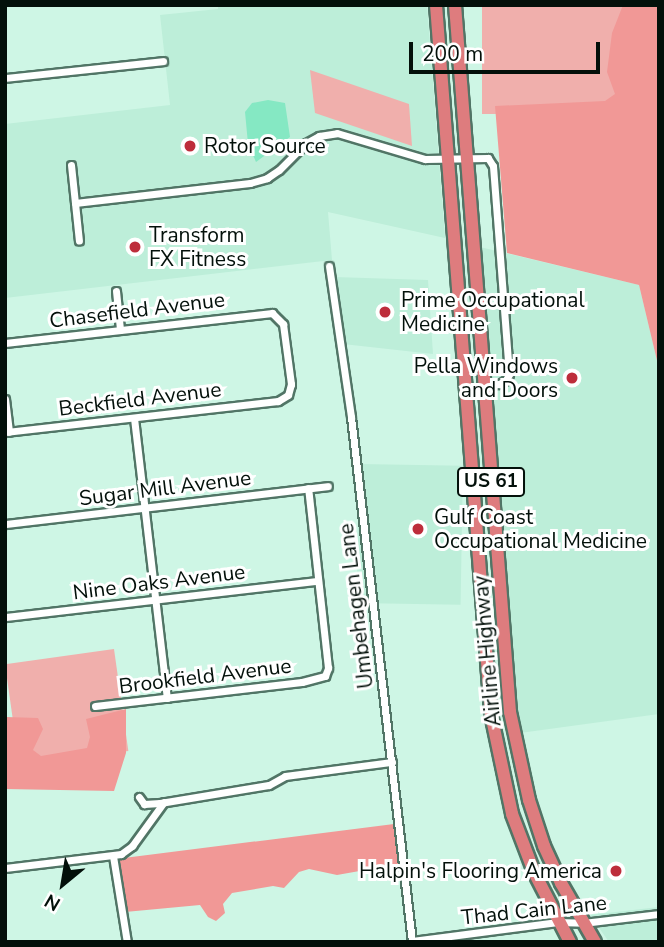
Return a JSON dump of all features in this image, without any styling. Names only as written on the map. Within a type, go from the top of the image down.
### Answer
[{"type":"highway","name":"Airline Highway","points":[[436,5],[491,714],[512,814],[534,872],[570,942]]},
{"type":"highway","name":"Airline Highway","points":[[455,5],[510,712],[521,767],[544,846],[594,942]]},
{"type":"highway","points":[[469,437],[478,481],[485,570],[489,577],[499,577]]},
{"type":"street","points":[[5,78],[163,61]]},
{"type":"street","points":[[75,203],[250,183],[267,178],[279,170],[306,143],[320,136],[337,133],[425,159],[488,158],[493,166],[495,183],[509,374],[506,380],[499,384],[484,385]]},
{"type":"street","points":[[71,165],[79,240]]},
{"type":"street","name":"Umbehagen Lane","points":[[329,266],[351,417],[412,941]]},
{"type":"street","points":[[116,291],[120,330]]},
{"type":"street","name":"Chasefield Avenue","points":[[5,343],[272,313],[284,324],[291,384],[288,395],[278,401]]},
{"type":"street","points":[[5,399],[7,432]]},
{"type":"street","name":"Beckfield Avenue","points":[[7,432],[278,401]]},
{"type":"street","points":[[134,418],[167,698]]},
{"type":"street","name":"Sugar Mill Avenue","points":[[5,524],[328,486]]},
{"type":"street","points":[[308,488],[318,581]]},
{"type":"street","name":"Nine Oaks Avenue","points":[[5,618],[318,581]]},
{"type":"street","name":"Brookfield Avenue","points":[[95,706],[319,680],[328,668],[318,581]]},
{"type":"street","points":[[139,797],[144,804],[164,802],[269,785],[285,776],[392,762]]},
{"type":"street","points":[[5,868],[113,856],[132,846],[164,802]]},
{"type":"street","points":[[113,856],[127,942]]},
{"type":"street","name":"Thad Cain Lane","points":[[412,941],[558,922],[583,923],[659,914]]},
{"type":"shaded area","points":[[218,5],[427,5],[445,238],[328,212],[332,260],[5,298],[5,124],[170,105],[160,15],[218,9]]},
{"type":"shaded area","points":[[482,5],[659,5],[659,114],[482,114]]},
{"type":"shaded area","points":[[623,5],[659,5],[659,369],[639,285],[507,253],[495,106],[605,101],[615,94],[607,72],[612,33]]},
{"type":"shaded area","points":[[310,70],[409,104],[412,146],[315,113]]},
{"type":"shaded area","points":[[268,100],[285,103],[290,137],[256,162],[248,144],[245,112],[252,103]]},
{"type":"shaded area","points":[[480,247],[639,285],[659,369],[659,714],[520,733]]},
{"type":"shaded area","name":"Prime Occupational Medicine","points":[[334,277],[428,280],[433,354],[343,344]]},
{"type":"shaded area","name":"Gulf Coast Occupational Medicine","points":[[359,464],[463,466],[461,605],[357,603]]},
{"type":"shaded area","points":[[114,649],[128,751],[19,766],[5,664]]},
{"type":"shaded area","points":[[126,709],[126,753],[114,791],[5,789],[5,712],[6,717],[38,718],[43,729],[33,750],[41,756],[87,748],[90,737],[86,719]]},
{"type":"shaded area","points":[[394,824],[399,864],[337,875],[309,869],[299,872],[284,888],[273,886],[232,893],[223,904],[225,913],[216,921],[208,917],[200,905],[125,912],[116,859]]},
{"type":"shaded area","points":[[659,907],[659,942],[609,942],[590,915]]},
{"type":"place","name":"Rotor Source","points":[[190,146]]},
{"type":"place","name":"Transform FX Fitness","points":[[135,247]]},
{"type":"place","name":"Prime Occupational Medicine","points":[[385,312]]},
{"type":"place","name":"Pella Windows and Doors","points":[[572,378]]},
{"type":"place","name":"Gulf Coast Occupational Medicine","points":[[418,529]]},
{"type":"place","name":"Halpin's Flooring America","points":[[616,871]]}]
